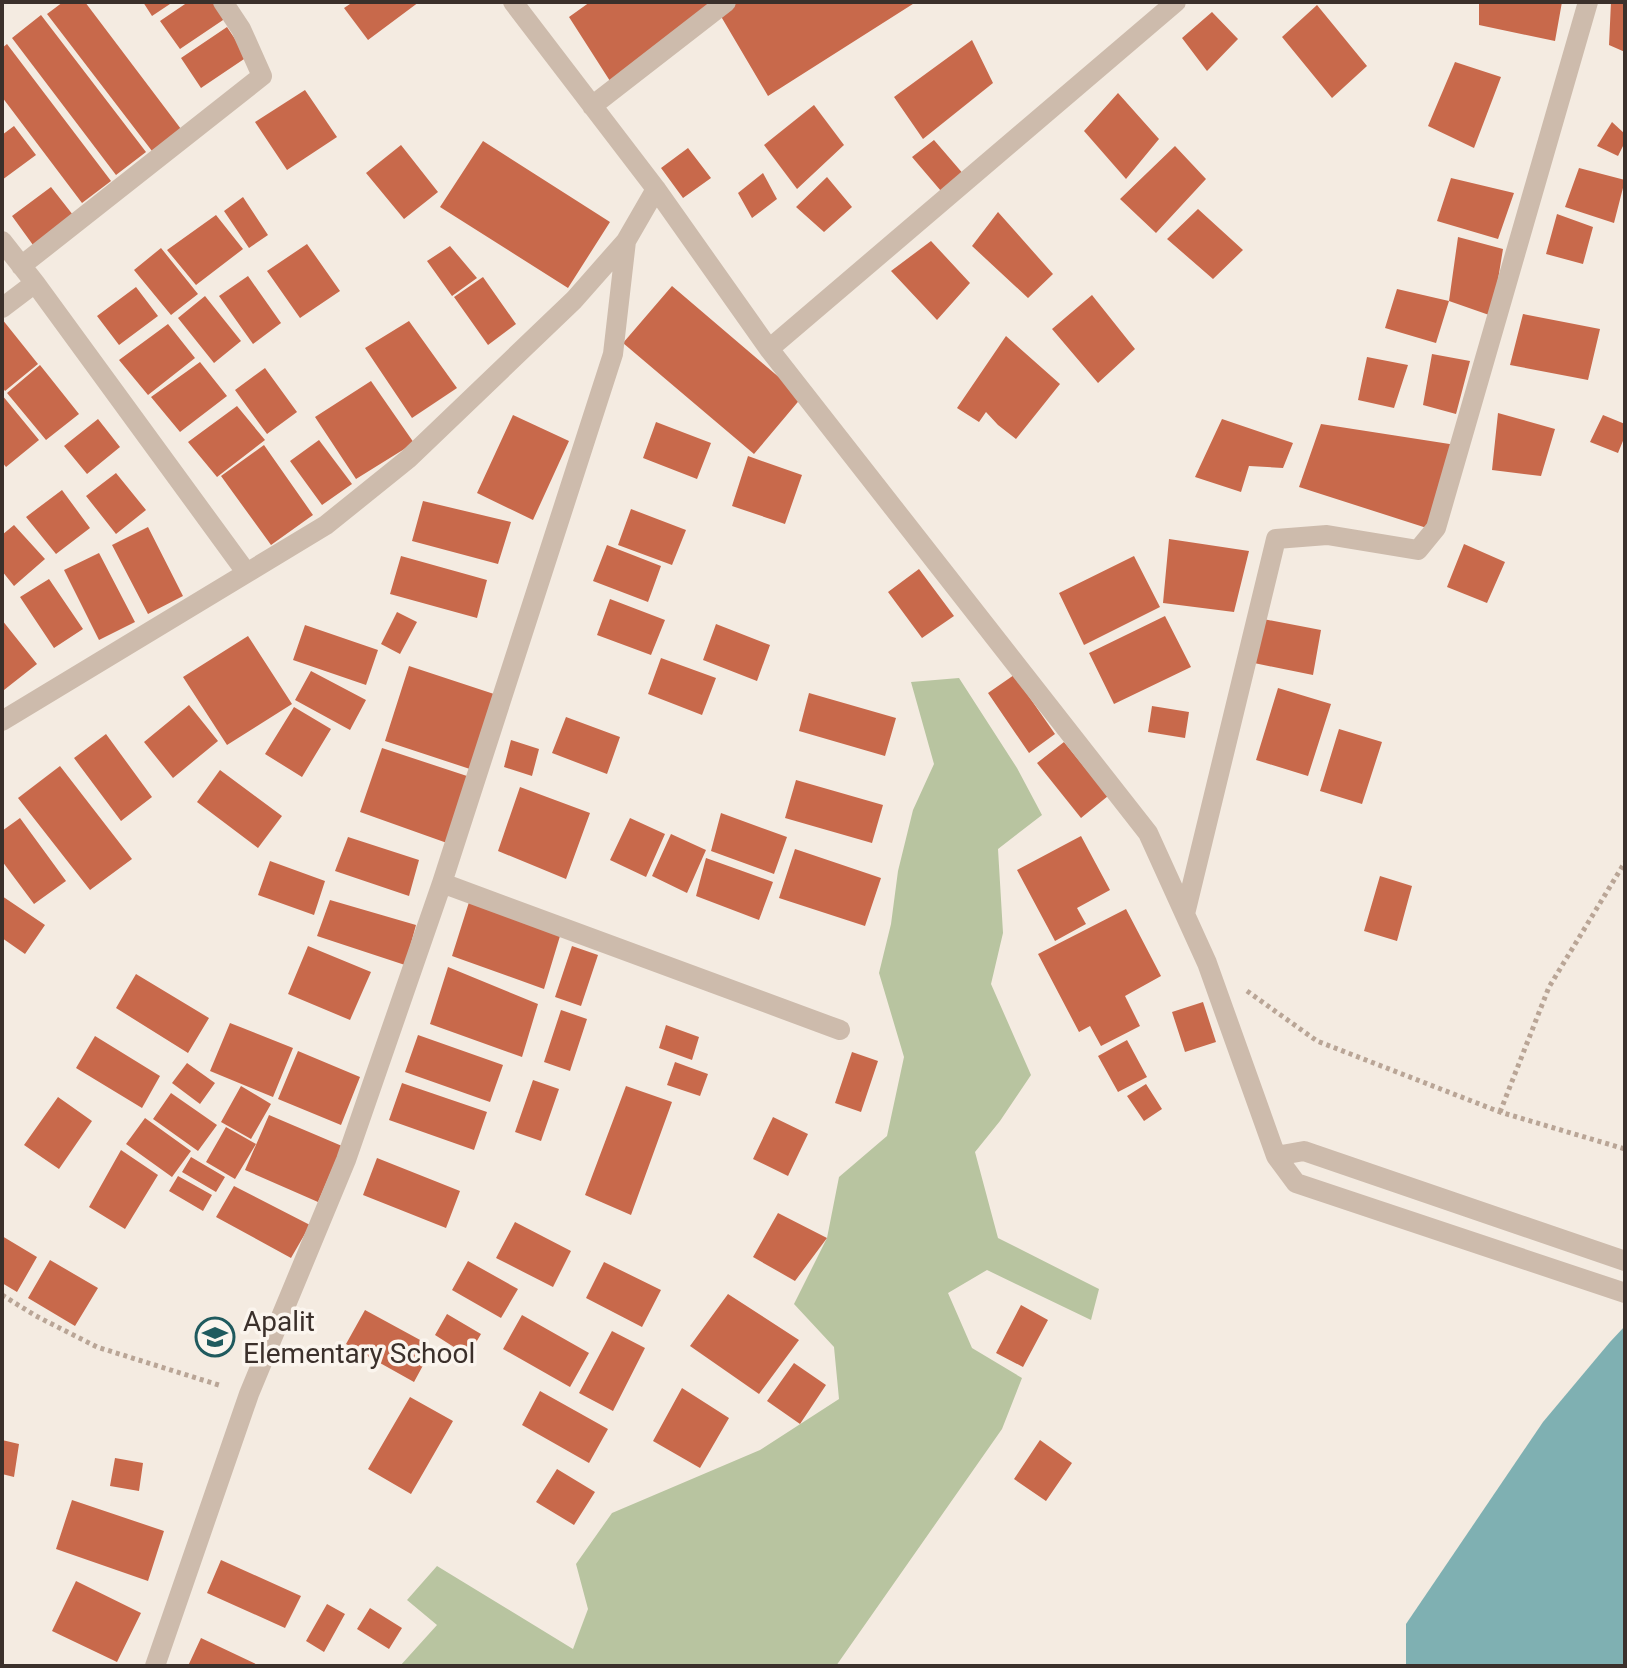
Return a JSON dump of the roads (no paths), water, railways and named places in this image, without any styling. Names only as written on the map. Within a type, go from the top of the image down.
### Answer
[{"type":"street","points":[[21,266],[262,76],[241,29],[223,2]]},
{"type":"street","points":[[513,2],[656,189],[769,349],[1148,833],[1207,963],[1276,1156],[1296,1183],[1625,1293]]},
{"type":"street","points":[[592,106],[726,2]]},
{"type":"street","points":[[769,349],[1176,2]]},
{"type":"street","points":[[1185,914],[1276,539],[1327,535],[1418,550],[1436,528],[1588,2]]},
{"type":"street","points":[[2,721],[326,525],[408,459],[574,300],[626,241],[656,189]]},
{"type":"street","points":[[2,241],[246,572]]},
{"type":"street","points":[[155,1666],[249,1394],[346,1160],[442,883],[613,354],[626,241]]},
{"type":"street","points":[[2,308],[35,283]]},
{"type":"street","points":[[442,883],[840,1030]]},
{"type":"street","points":[[1276,1156],[1304,1151],[1625,1261]]},
{"type":"water","points":[[1625,1326],[1625,1666],[1406,1666],[1406,1624],[1543,1422]]},
{"type":"place","name":"Apalit Elementary School","points":[[215,1337]]}]
